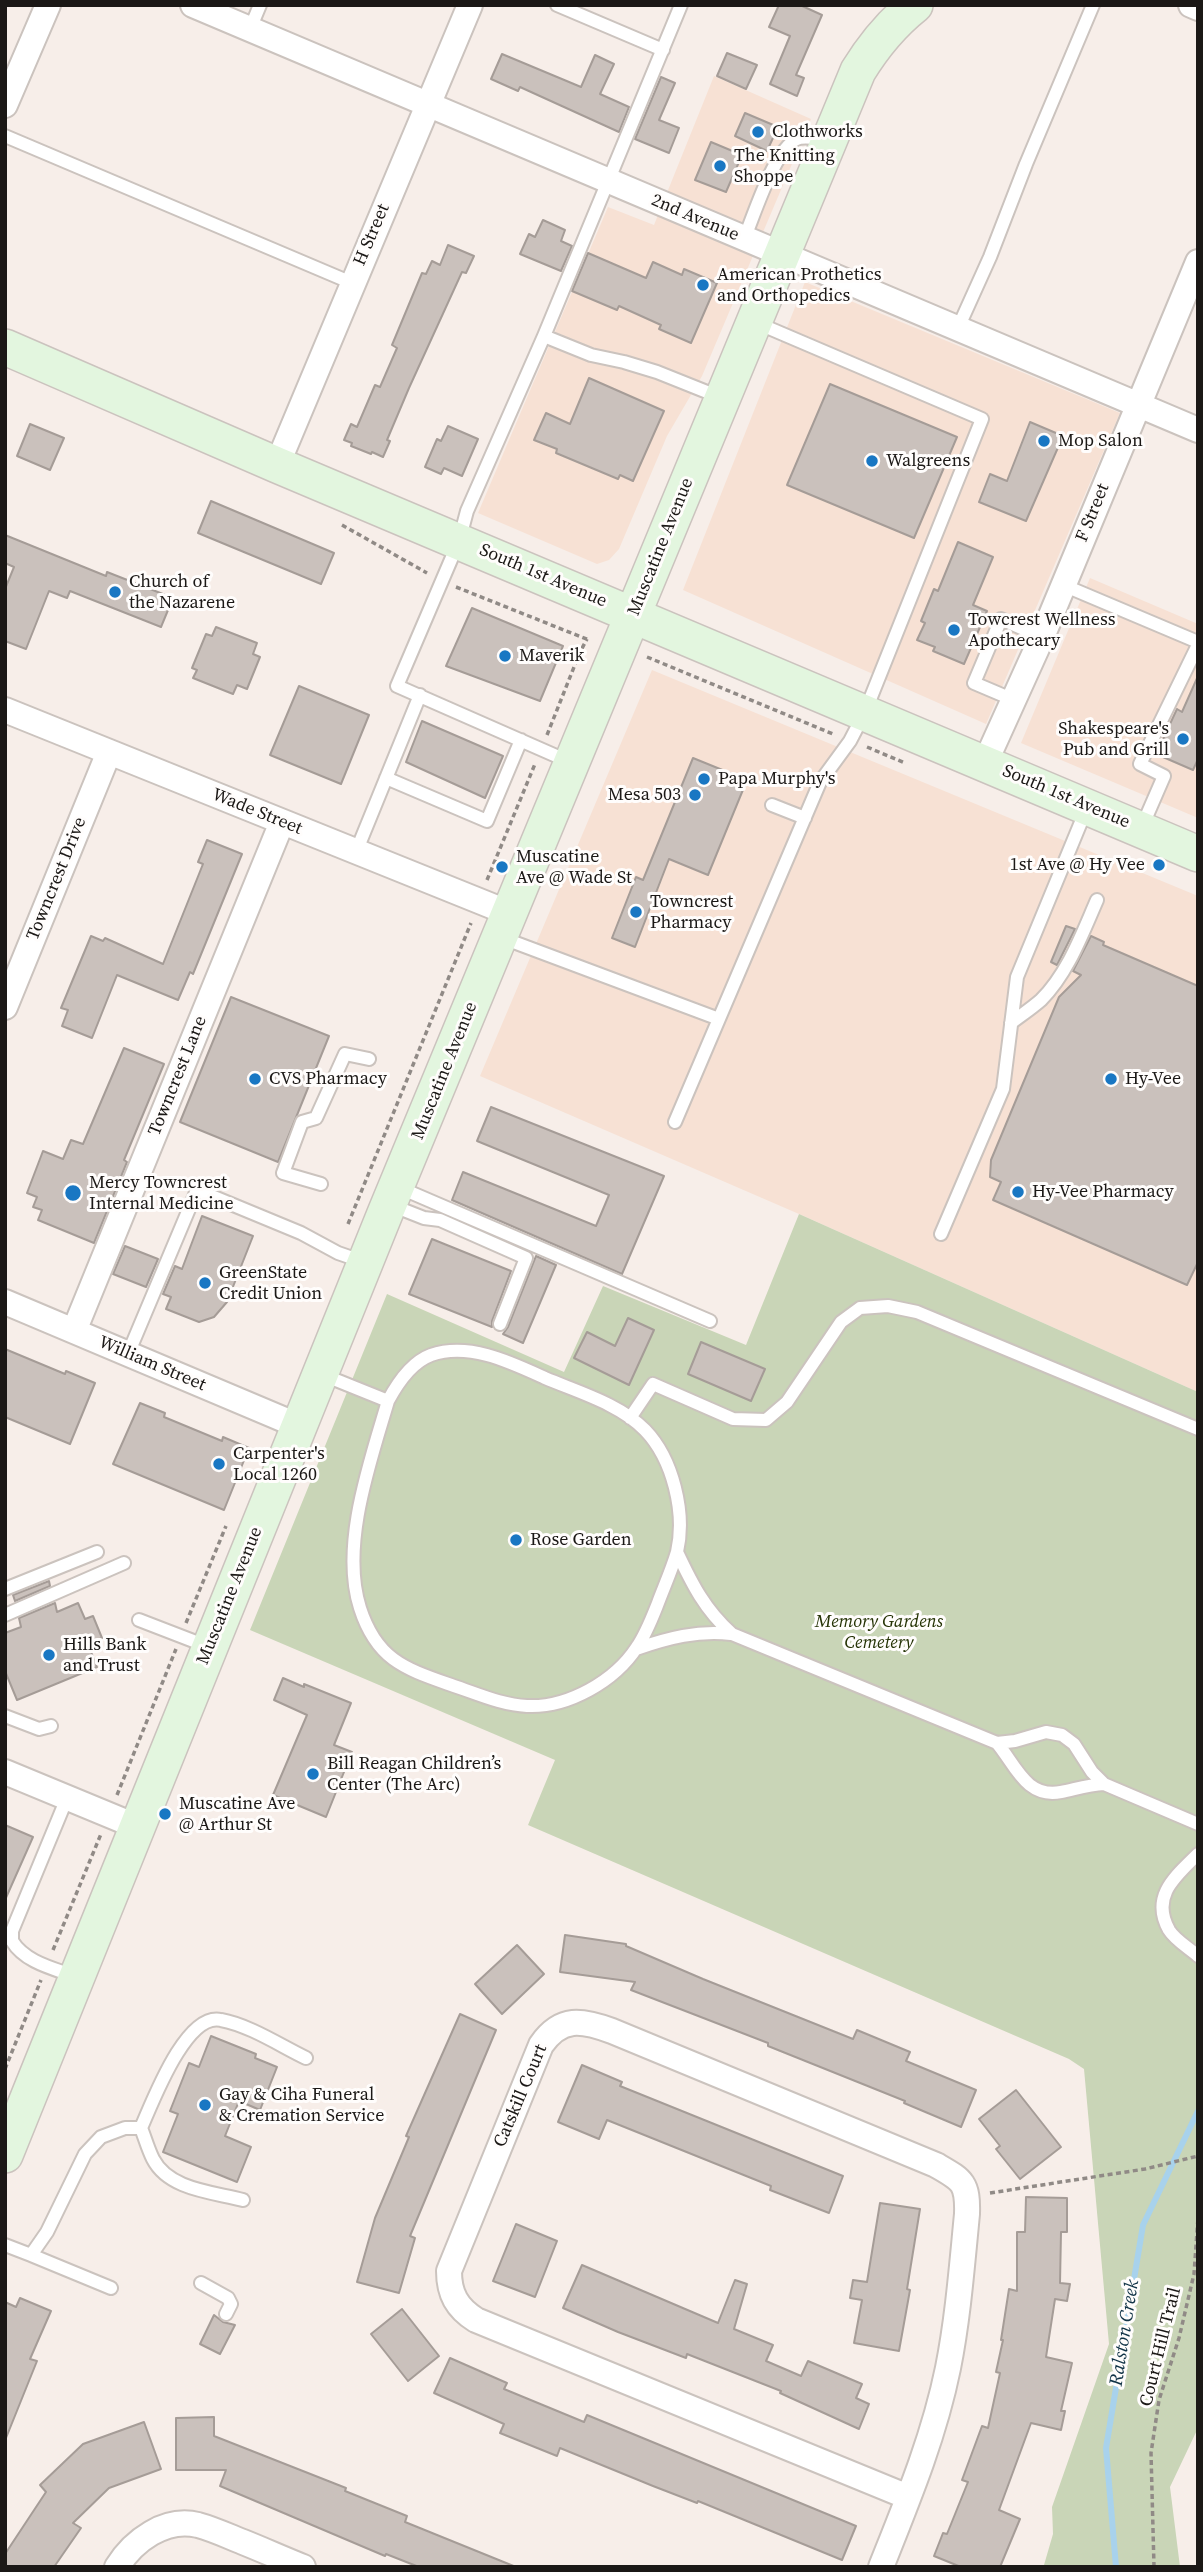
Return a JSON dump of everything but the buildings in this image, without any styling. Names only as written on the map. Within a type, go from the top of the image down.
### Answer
[{"type":"main road","name":"Muscatine Avenue","points":[[5,2155],[504,925],[858,71],[874,45],[915,5]]},
{"type":"main road","name":"South 1st Avenue","points":[[5,347],[277,465],[1198,854]]},
{"type":"street","points":[[5,106],[48,5]]},
{"type":"street","name":"2nd Avenue","points":[[193,5],[1198,430]]},
{"type":"street","name":"H Street","points":[[277,465],[470,5]]},
{"type":"street","points":[[1191,5],[1198,8]]},
{"type":"street","name":"F Street","points":[[985,762],[1042,637],[1198,262]]},
{"type":"street","name":"Wade Street","points":[[5,709],[356,852],[504,925]]},
{"type":"street","name":"Towncrest Drive","points":[[5,1007],[109,752]]},
{"type":"street","name":"Towncrest Lane","points":[[74,1331],[282,822]]},
{"type":"street","name":"William Street","points":[[5,1302],[299,1426]]},
{"type":"street","points":[[5,1772],[138,1827]]},
{"type":"street","name":"Catskill Court","points":[[881,2567],[908,2497],[933,2427],[948,2368],[967,2214],[968,2195],[964,2184],[936,2165],[587,2022],[569,2023],[552,2031],[541,2045],[449,2271],[453,2298],[463,2311],[476,2320],[908,2497]]},
{"type":"street","points":[[117,2567],[139,2540],[165,2527],[196,2524],[303,2567]]},
{"type":"lane","points":[[250,29],[260,5]]},
{"type":"lane","points":[[557,5],[663,50]]},
{"type":"lane","points":[[571,762],[397,686],[459,541],[467,511],[544,336],[681,5]]},
{"type":"lane","points":[[958,328],[990,257],[1093,5]]},
{"type":"lane","points":[[5,136],[352,283]]},
{"type":"lane","points":[[744,239],[779,154],[790,141],[801,137],[829,140]]},
{"type":"lane","points":[[675,1122],[820,782],[850,741],[865,712],[982,419],[753,322]]},
{"type":"lane","points":[[544,336],[591,355],[657,372],[722,398]]},
{"type":"lane","points":[[1063,585],[1198,644],[1140,764],[1164,776],[1141,830]]},
{"type":"lane","points":[[1014,699],[974,682],[1001,619],[1042,637]]},
{"type":"lane","points":[[356,852],[420,695]]},
{"type":"lane","points":[[386,778],[487,821],[521,740]]},
{"type":"lane","points":[[772,805],[805,818]]},
{"type":"lane","points":[[941,1234],[1003,1089],[1017,977],[1088,806]]},
{"type":"lane","points":[[1011,1023],[1041,999],[1060,975],[1097,900]]},
{"type":"lane","points":[[504,925],[719,1019]]},
{"type":"lane","points":[[321,1184],[283,1172],[302,1122],[316,1118],[345,1054],[369,1059]]},
{"type":"lane","points":[[128,1354],[197,1190],[302,1233],[338,1253],[366,1263]]},
{"type":"lane","points":[[394,1196],[710,1321]]},
{"type":"lane","points":[[394,1196],[424,1219],[440,1220],[526,1258],[500,1324]]},
{"type":"lane","points":[[630,1418],[653,1384],[733,1419],[766,1420],[787,1402],[841,1322],[860,1308],[888,1306],[917,1312],[1198,1429]]},
{"type":"lane","points":[[455,1349],[474,1352],[529,1371],[606,1405],[630,1418],[658,1448],[675,1489],[680,1525],[677,1552],[636,1649],[601,1683],[572,1698],[544,1706],[502,1703],[408,1670],[392,1659],[371,1637],[359,1606],[354,1572],[354,1542],[360,1503],[388,1401],[408,1372],[428,1356],[455,1349]]},
{"type":"lane","points":[[321,1374],[388,1401]]},
{"type":"lane","points":[[5,1590],[97,1552]]},
{"type":"lane","points":[[677,1552],[703,1604],[732,1634]]},
{"type":"lane","points":[[5,1615],[124,1563]]},
{"type":"lane","points":[[139,1620],[209,1648]]},
{"type":"lane","points":[[636,1649],[663,1639],[692,1633],[732,1634],[997,1743],[1046,1732],[1062,1735],[1074,1744],[1092,1772],[1104,1784],[1198,1824]]},
{"type":"lane","points":[[5,1716],[39,1729],[51,1726]]},
{"type":"lane","points":[[997,1743],[1027,1783],[1039,1792],[1060,1793],[1086,1785],[1104,1784]]},
{"type":"lane","points":[[67,1798],[12,1931],[12,1941],[25,1955],[77,1977]]},
{"type":"lane","points":[[1198,1854],[1169,1883],[1161,1908],[1170,1931],[1198,1956]]},
{"type":"lane","points":[[243,2200],[187,2186],[169,2178],[154,2161],[141,2127],[177,2051],[203,2022],[219,2019],[237,2025],[306,2058]]},
{"type":"lane","points":[[31,2255],[47,2232],[85,2154],[101,2137],[125,2128],[141,2127]]},
{"type":"lane","points":[[5,2245],[111,2288]]},
{"type":"lane","points":[[201,2283],[228,2298],[231,2304],[226,2314]]},
{"type":"path","points":[[340,524],[442,581],[587,639]]},
{"type":"path","points":[[990,2193],[1145,2169],[1196,2156]]},
{"type":"path","name":"Court Hill Trail","points":[[1154,2567],[1152,2453],[1159,2400],[1179,2339],[1194,2274],[1198,2218]]},
{"type":"shaded area","points":[[714,76],[811,119],[702,376],[667,436],[619,549],[609,560],[597,564],[478,513],[608,207],[654,225]]},
{"type":"shaded area","points":[[805,282],[1120,413],[986,724],[683,590]]},
{"type":"shaded area","points":[[1090,578],[1198,624],[1198,818],[1021,743]]},
{"type":"shaded area","points":[[652,670],[1198,896],[1198,1392],[799,1214],[480,1076]]},
{"type":"green space","name":"Memory Gardens Cemetery","points":[[799,1214],[1198,1392],[1198,2428],[1170,2487],[1180,2567],[1044,2565],[1053,2534],[1052,2507],[1109,2344],[1084,2069],[1069,2059],[528,1825],[555,1760],[250,1630],[387,1294],[564,1372],[603,1286],[746,1345]]},
{"type":"waterway","name":"Ralston Creek","points":[[1116,2567],[1106,2448],[1143,2225],[1198,2111]]},
{"type":"place","name":"Clothworks","points":[[758,132]]},
{"type":"place","name":"The Knitting Shoppe","points":[[720,166]]},
{"type":"place","name":"American Prothetics and Orthopedics","points":[[703,285]]},
{"type":"place","name":"Mop Salon","points":[[1044,441]]},
{"type":"place","name":"Walgreens","points":[[872,461]]},
{"type":"place","name":"Church of the Nazarene","points":[[115,592]]},
{"type":"place","name":"Towcrest Wellness Apothecary","points":[[954,630]]},
{"type":"place","name":"Maverik","points":[[505,656]]},
{"type":"place","name":"Shakespeare's Pub and Grill","points":[[1183,739]]},
{"type":"place","name":"Papa Murphy's","points":[[704,779]]},
{"type":"place","name":"Mesa 503","points":[[695,795]]},
{"type":"place","name":"1st Ave @ Hy Vee","points":[[1159,865]]},
{"type":"place","name":"Muscatine Ave @ Wade St","points":[[502,867]]},
{"type":"place","name":"Towncrest Pharmacy","points":[[636,912]]},
{"type":"place","name":"CVS Pharmacy","points":[[255,1079]]},
{"type":"place","name":"Hy-Vee","points":[[1111,1079]]},
{"type":"place","name":"Hy-Vee Pharmacy","points":[[1018,1192]]},
{"type":"place","name":"Mercy Towncrest Internal Medicine","points":[[73,1193]]},
{"type":"place","name":"GreenState Credit Union","points":[[205,1283]]},
{"type":"place","name":"Carpenter's Local 1260","points":[[219,1464]]},
{"type":"place","name":"Rose Garden","points":[[516,1540]]},
{"type":"place","name":"Hills Bank and Trust","points":[[49,1655]]},
{"type":"place","name":"Bill Reagan Children’s Center (The Arc)","points":[[313,1774]]},
{"type":"place","name":"Muscatine Ave @ Arthur St","points":[[165,1814]]},
{"type":"place","name":"Gay & Ciha Funeral & Cremation Service","points":[[205,2105]]}]
